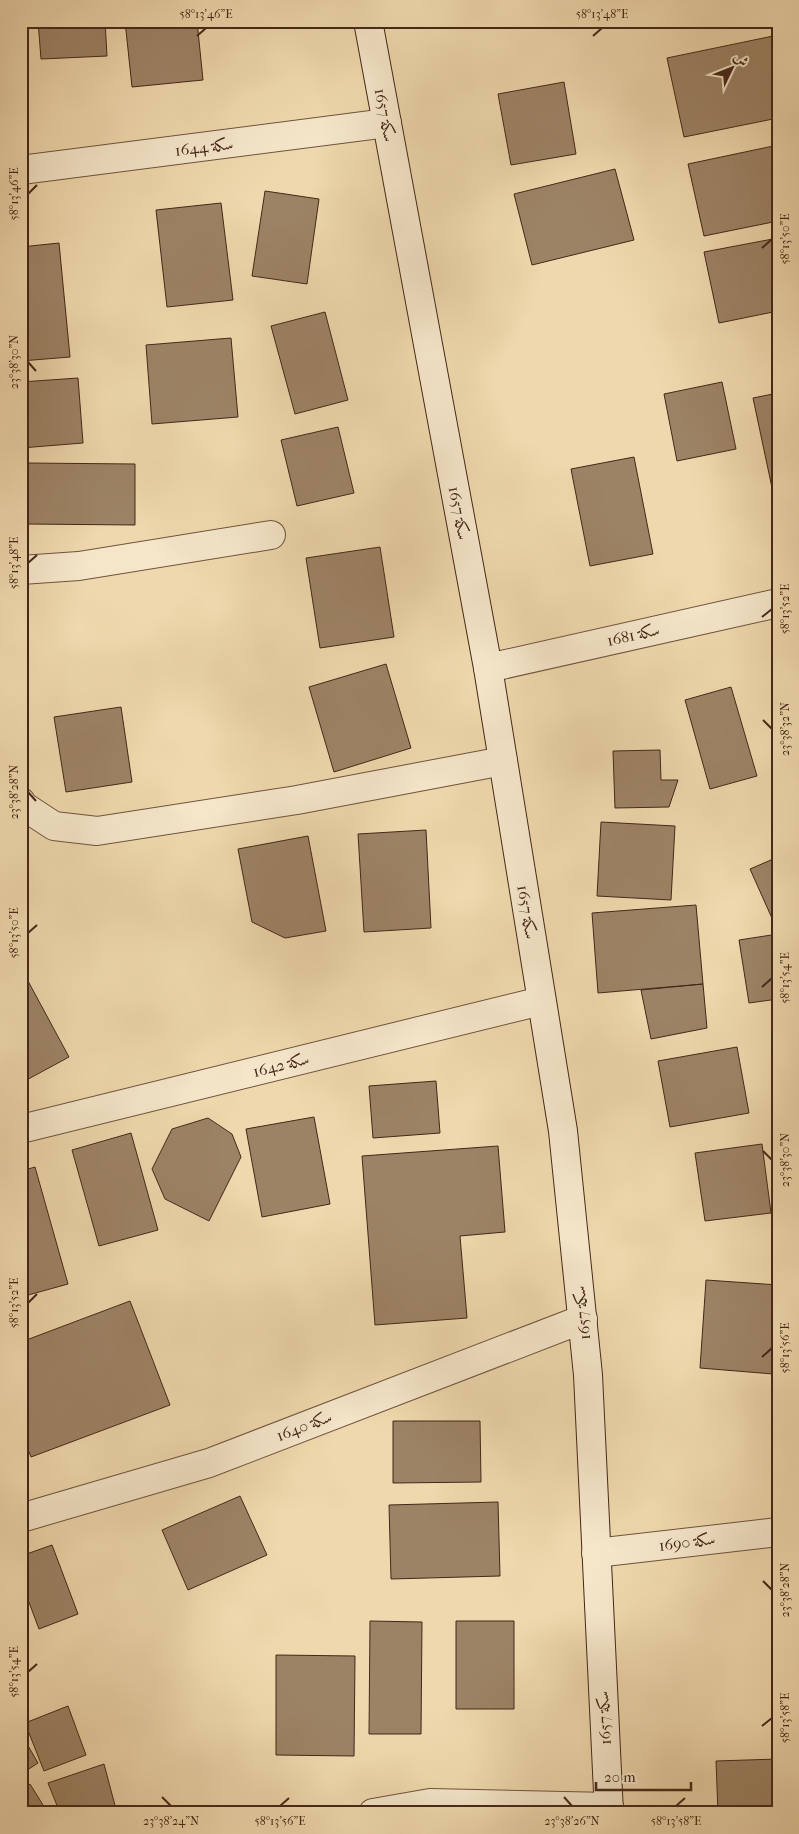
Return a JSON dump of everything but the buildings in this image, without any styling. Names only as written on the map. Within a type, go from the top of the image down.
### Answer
[{"type":"street","name":"سكة 1657","points":[[368,21],[488,668],[563,1132],[588,1375],[609,1810]]},
{"type":"street","name":"سكة 1644","points":[[21,170],[387,123]]},
{"type":"street","points":[[21,570],[79,566],[271,535]]},
{"type":"street","name":"سكة 1681","points":[[488,668],[778,603]]},
{"type":"street","points":[[21,802],[22,805],[54,826],[98,831],[296,800],[503,761]]},
{"type":"street","name":"سكة 1642","points":[[21,1129],[541,1001]]},
{"type":"street","name":"سكة 1640","points":[[21,1518],[209,1463],[583,1318]]},
{"type":"street","name":"سكة 1690","points":[[596,1552],[778,1532]]},
{"type":"street","points":[[374,1813],[430,1803],[609,1810]]}]
